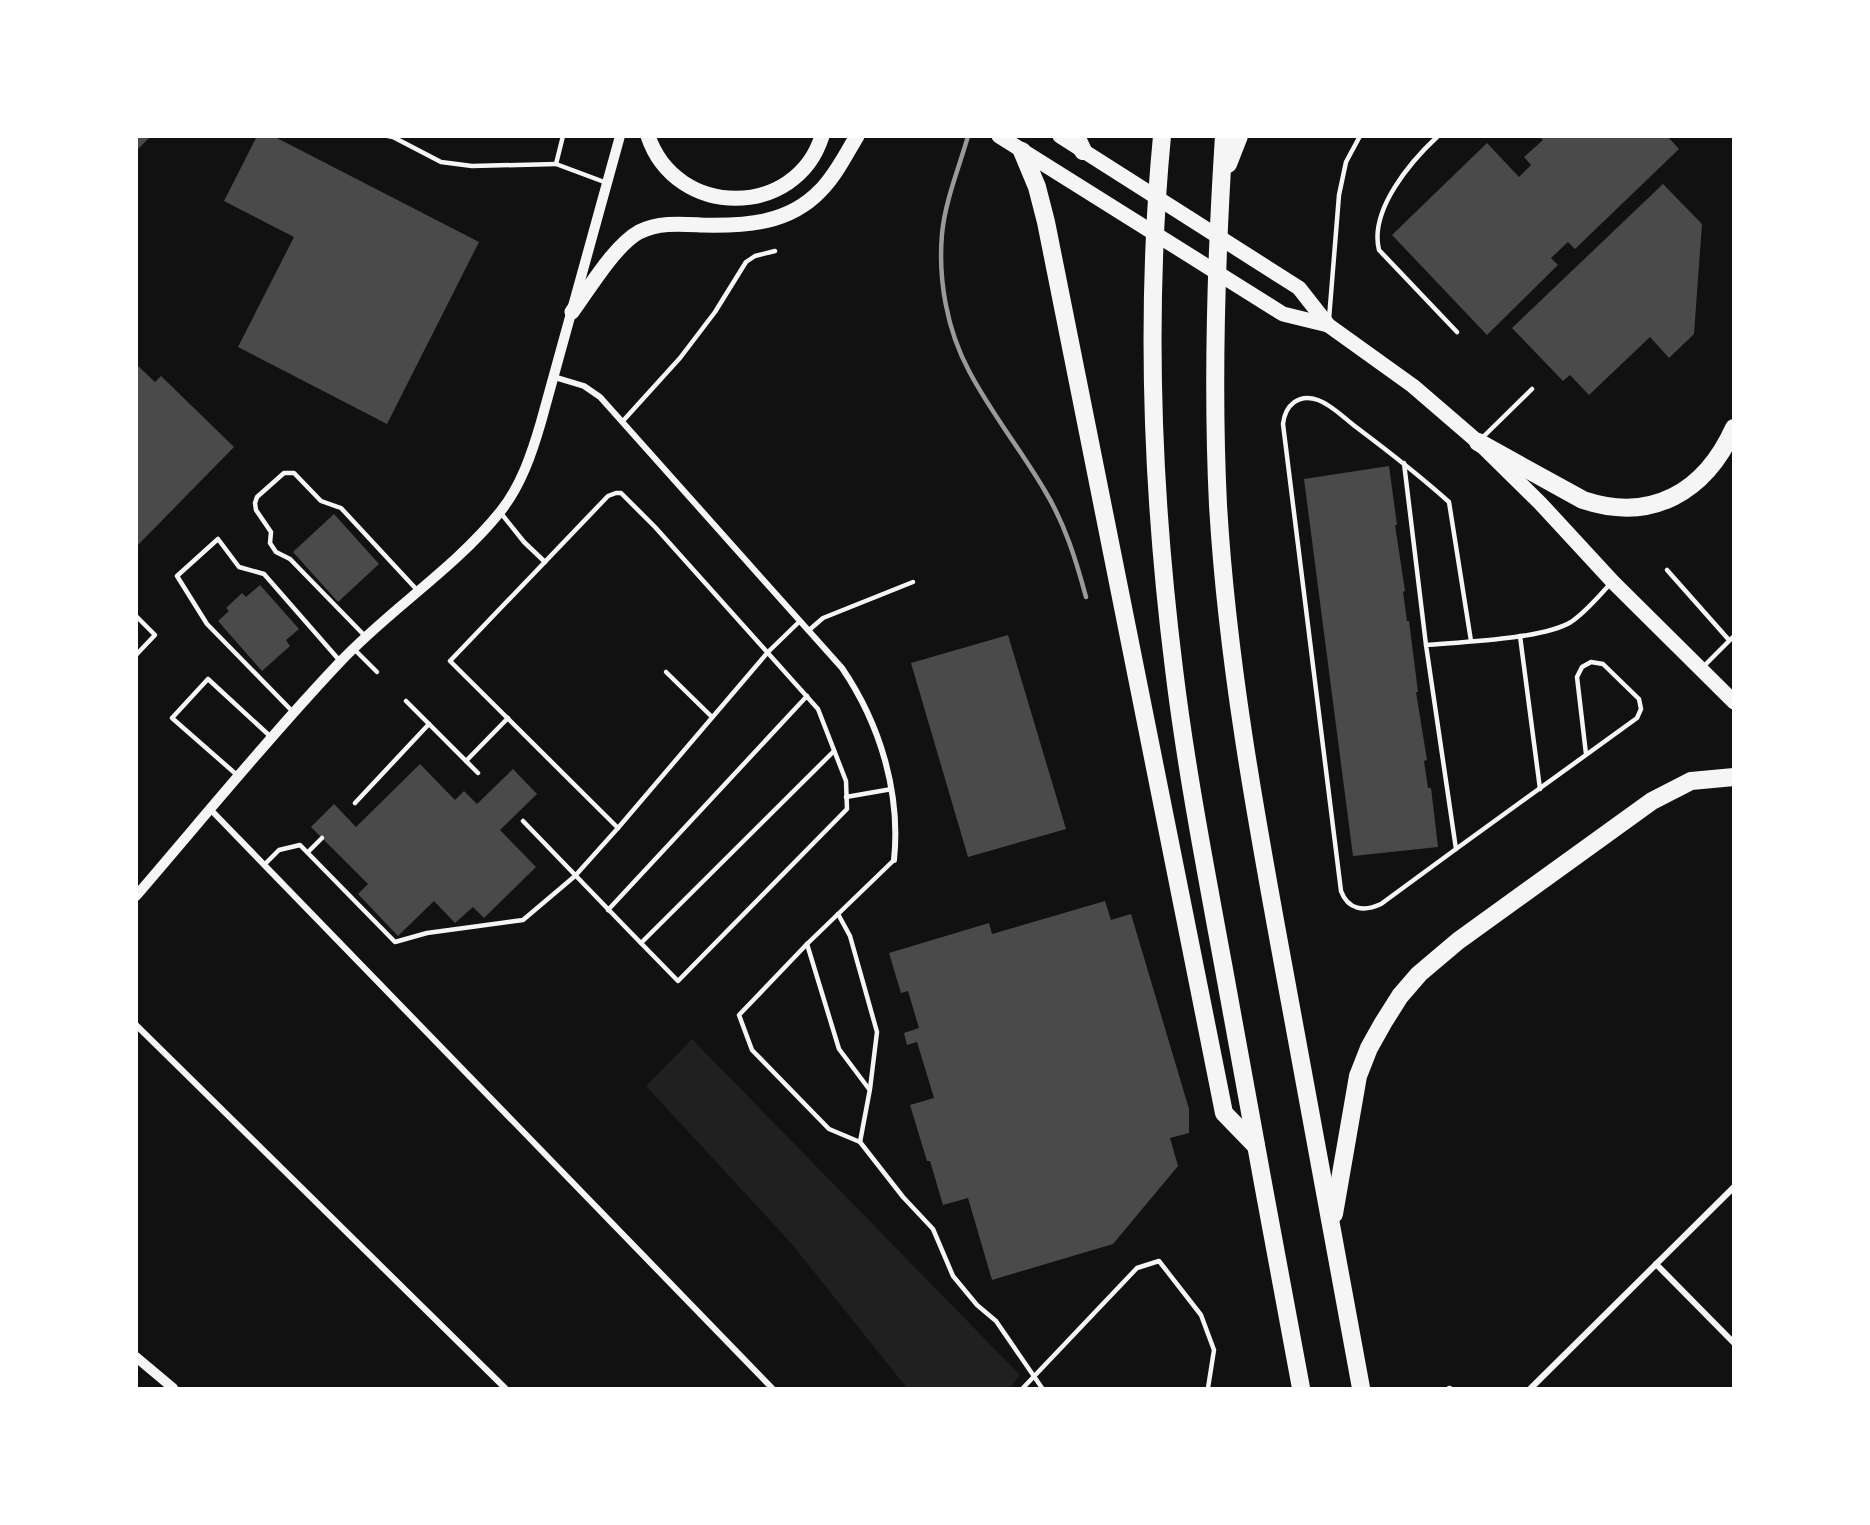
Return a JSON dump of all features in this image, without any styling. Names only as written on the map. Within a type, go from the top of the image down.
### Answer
[{"type":"highway","points":[[1162,136],[1154,266],[1156,468],[1174,667],[1192,790],[1301,1389]]},
{"type":"highway","points":[[1224,136],[1215,306],[1214,406],[1218,506],[1234,674],[1255,805],[1361,1389]]},
{"type":"highway","points":[[1221,179],[1239,136]]},
{"type":"highway","points":[[1022,151],[1037,187],[1046,222],[1224,1113],[1256,1146]]},
{"type":"highway","points":[[1478,442],[1583,500],[1602,506],[1638,508],[1656,504],[1690,487],[1717,459],[1734,428]]},
{"type":"highway","points":[[1332,1228],[1358,1076],[1369,1048],[1383,1023],[1400,996],[1419,974],[1458,941],[1652,801],[1691,782],[1734,777]]},
{"type":"main road","points":[[648,136],[663,165],[685,185],[716,197],[741,199],[760,196],[786,183],[810,162],[822,136]]},
{"type":"main road","points":[[572,312],[616,253],[635,235],[652,227],[667,225],[736,225],[782,217],[804,206],[822,189],[857,136]]},
{"type":"main road","points":[[999,136],[1075,186],[1283,314],[1328,325]]},
{"type":"main road","points":[[1060,136],[1084,148],[1299,288],[1328,325],[1413,386],[1478,442],[1540,503],[1613,582],[1734,702]]},
{"type":"street","points":[[136,896],[293,712],[340,661],[444,568],[500,512],[516,487],[531,454],[554,377],[620,136]]},
{"type":"street","points":[[554,377],[584,386],[600,397],[842,668],[866,706],[892,789],[896,837],[894,860]]},
{"type":"street","points":[[210,809],[772,1389]]},
{"type":"street","points":[[136,1025],[505,1389]]},
{"type":"street","points":[[1530,1389],[1734,1187]]},
{"type":"street","points":[[1656,1264],[1734,1342]]},
{"type":"street","points":[[136,1357],[173,1389]]},
{"type":"lane","points":[[556,164],[563,136]]},
{"type":"lane","points":[[1328,325],[1339,195],[1346,162],[1360,136]]},
{"type":"lane","points":[[1438,136],[1397,184],[1383,211],[1378,245],[1379,250],[1457,332]]},
{"type":"lane","points":[[392,137],[441,162],[472,166],[556,164],[607,183]]},
{"type":"lane","points":[[622,422],[680,358],[715,312],[746,262],[756,256],[775,251]]},
{"type":"lane","points":[[1478,442],[1532,388]]},
{"type":"lane","points":[[1471,640],[1449,502],[1404,463],[1320,401],[1302,399],[1290,405],[1286,410],[1283,424],[1343,897],[1352,906],[1358,908],[1375,907],[1637,718],[1641,709],[1639,699],[1611,670],[1597,662],[1591,662],[1582,667],[1577,677],[1586,754]]},
{"type":"lane","points":[[1404,463],[1426,645],[1456,849]]},
{"type":"lane","points":[[366,637],[290,559],[276,552],[270,543],[271,532],[256,510],[255,503],[257,497],[284,473],[294,473],[321,501],[341,508],[418,591]]},
{"type":"lane","points":[[523,821],[678,981],[847,809],[846,781],[818,709],[655,527],[621,493],[608,495],[450,661],[618,828]]},
{"type":"lane","points":[[500,512],[524,542],[545,562]]},
{"type":"lane","points":[[293,712],[207,624],[177,576],[218,540],[239,567],[264,574],[340,661]]},
{"type":"lane","points":[[1667,570],[1731,638],[1701,669]]},
{"type":"lane","points":[[808,631],[823,618],[913,582]]},
{"type":"lane","points":[[1426,645],[1520,636],[1556,628],[1571,622],[1613,582]]},
{"type":"lane","points":[[136,616],[155,635],[136,655]]},
{"type":"lane","points":[[265,864],[279,850],[300,845],[396,942],[427,933],[523,920],[575,876],[768,652],[800,621]]},
{"type":"lane","points":[[1520,636],[1540,789]]},
{"type":"lane","points":[[353,648],[377,672]]},
{"type":"lane","points":[[666,672],[712,717]]},
{"type":"lane","points":[[238,777],[172,718],[208,679],[272,737]]},
{"type":"lane","points":[[608,910],[807,696]]},
{"type":"lane","points":[[406,701],[478,774]]},
{"type":"lane","points":[[466,761],[508,718]]},
{"type":"lane","points":[[355,803],[429,724]]},
{"type":"lane","points":[[641,943],[834,751]]},
{"type":"lane","points":[[846,797],[892,789]]},
{"type":"lane","points":[[308,852],[322,838]]},
{"type":"lane","points":[[894,860],[807,944],[739,1016],[753,1050],[760,1058],[828,1129],[860,1142],[903,1197],[933,1229],[953,1276],[977,1305],[996,1321],[1042,1389]]},
{"type":"lane","points":[[838,914],[850,936],[877,1032],[860,1142]]},
{"type":"lane","points":[[807,944],[839,1049],[870,1089]]},
{"type":"lane","points":[[1023,1389],[1137,1268],[1159,1261],[1201,1315],[1214,1350],[1208,1389]]},
{"type":"shaded area","points":[[692,1039],[1020,1375],[1010,1388],[907,1388],[791,1243],[646,1086]]},
{"type":"building","points":[[136,136],[151,136],[136,151]]},
{"type":"building","points":[[257,136],[273,136],[479,242],[387,424],[238,347],[294,237],[224,201]]},
{"type":"building","points":[[1539,136],[1667,136],[1679,149],[1575,249],[1568,242],[1551,258],[1558,265],[1487,335],[1392,235],[1487,143],[1519,177],[1531,165],[1524,157],[1543,140]]},
{"type":"building","points":[[1663,184],[1702,224],[1694,334],[1669,358],[1650,337],[1589,395],[1570,375],[1563,381],[1512,328]]},
{"type":"building","points":[[136,364],[155,382],[161,376],[234,447],[136,547]]},
{"type":"building","points":[[1389,466],[1405,591],[1403,592],[1407,621],[1409,621],[1418,692],[1416,692],[1427,760],[1424,761],[1428,788],[1431,788],[1438,847],[1353,856],[1304,479]]},
{"type":"building","points":[[334,514],[379,564],[338,602],[293,552]]},
{"type":"building","points":[[260,585],[299,629],[286,640],[290,646],[262,671],[218,621],[229,611],[226,608],[242,593],[246,597]]},
{"type":"building","points":[[1008,635],[1066,829],[968,857],[911,663]]},
{"type":"building","points":[[420,764],[455,800],[464,791],[477,804],[513,769],[537,794],[500,830],[536,867],[484,918],[473,907],[455,923],[434,901],[398,936],[358,894],[368,884],[311,827],[334,804],[356,827]]},
{"type":"building","points":[[1105,901],[1111,920],[1131,914],[1189,1109],[1189,1133],[1170,1138],[1178,1166],[1113,1244],[992,1280],[968,1198],[943,1205],[930,1161],[927,1161],[910,1105],[934,1098],[917,1042],[907,1045],[904,1033],[919,1028],[908,991],[901,993],[889,953],[989,923],[992,934]]},
{"type":"railway","points":[[968,136],[949,197],[942,234],[941,269],[950,322],[969,371],[996,417],[1036,476],[1058,516],[1074,556],[1086,597]]}]
